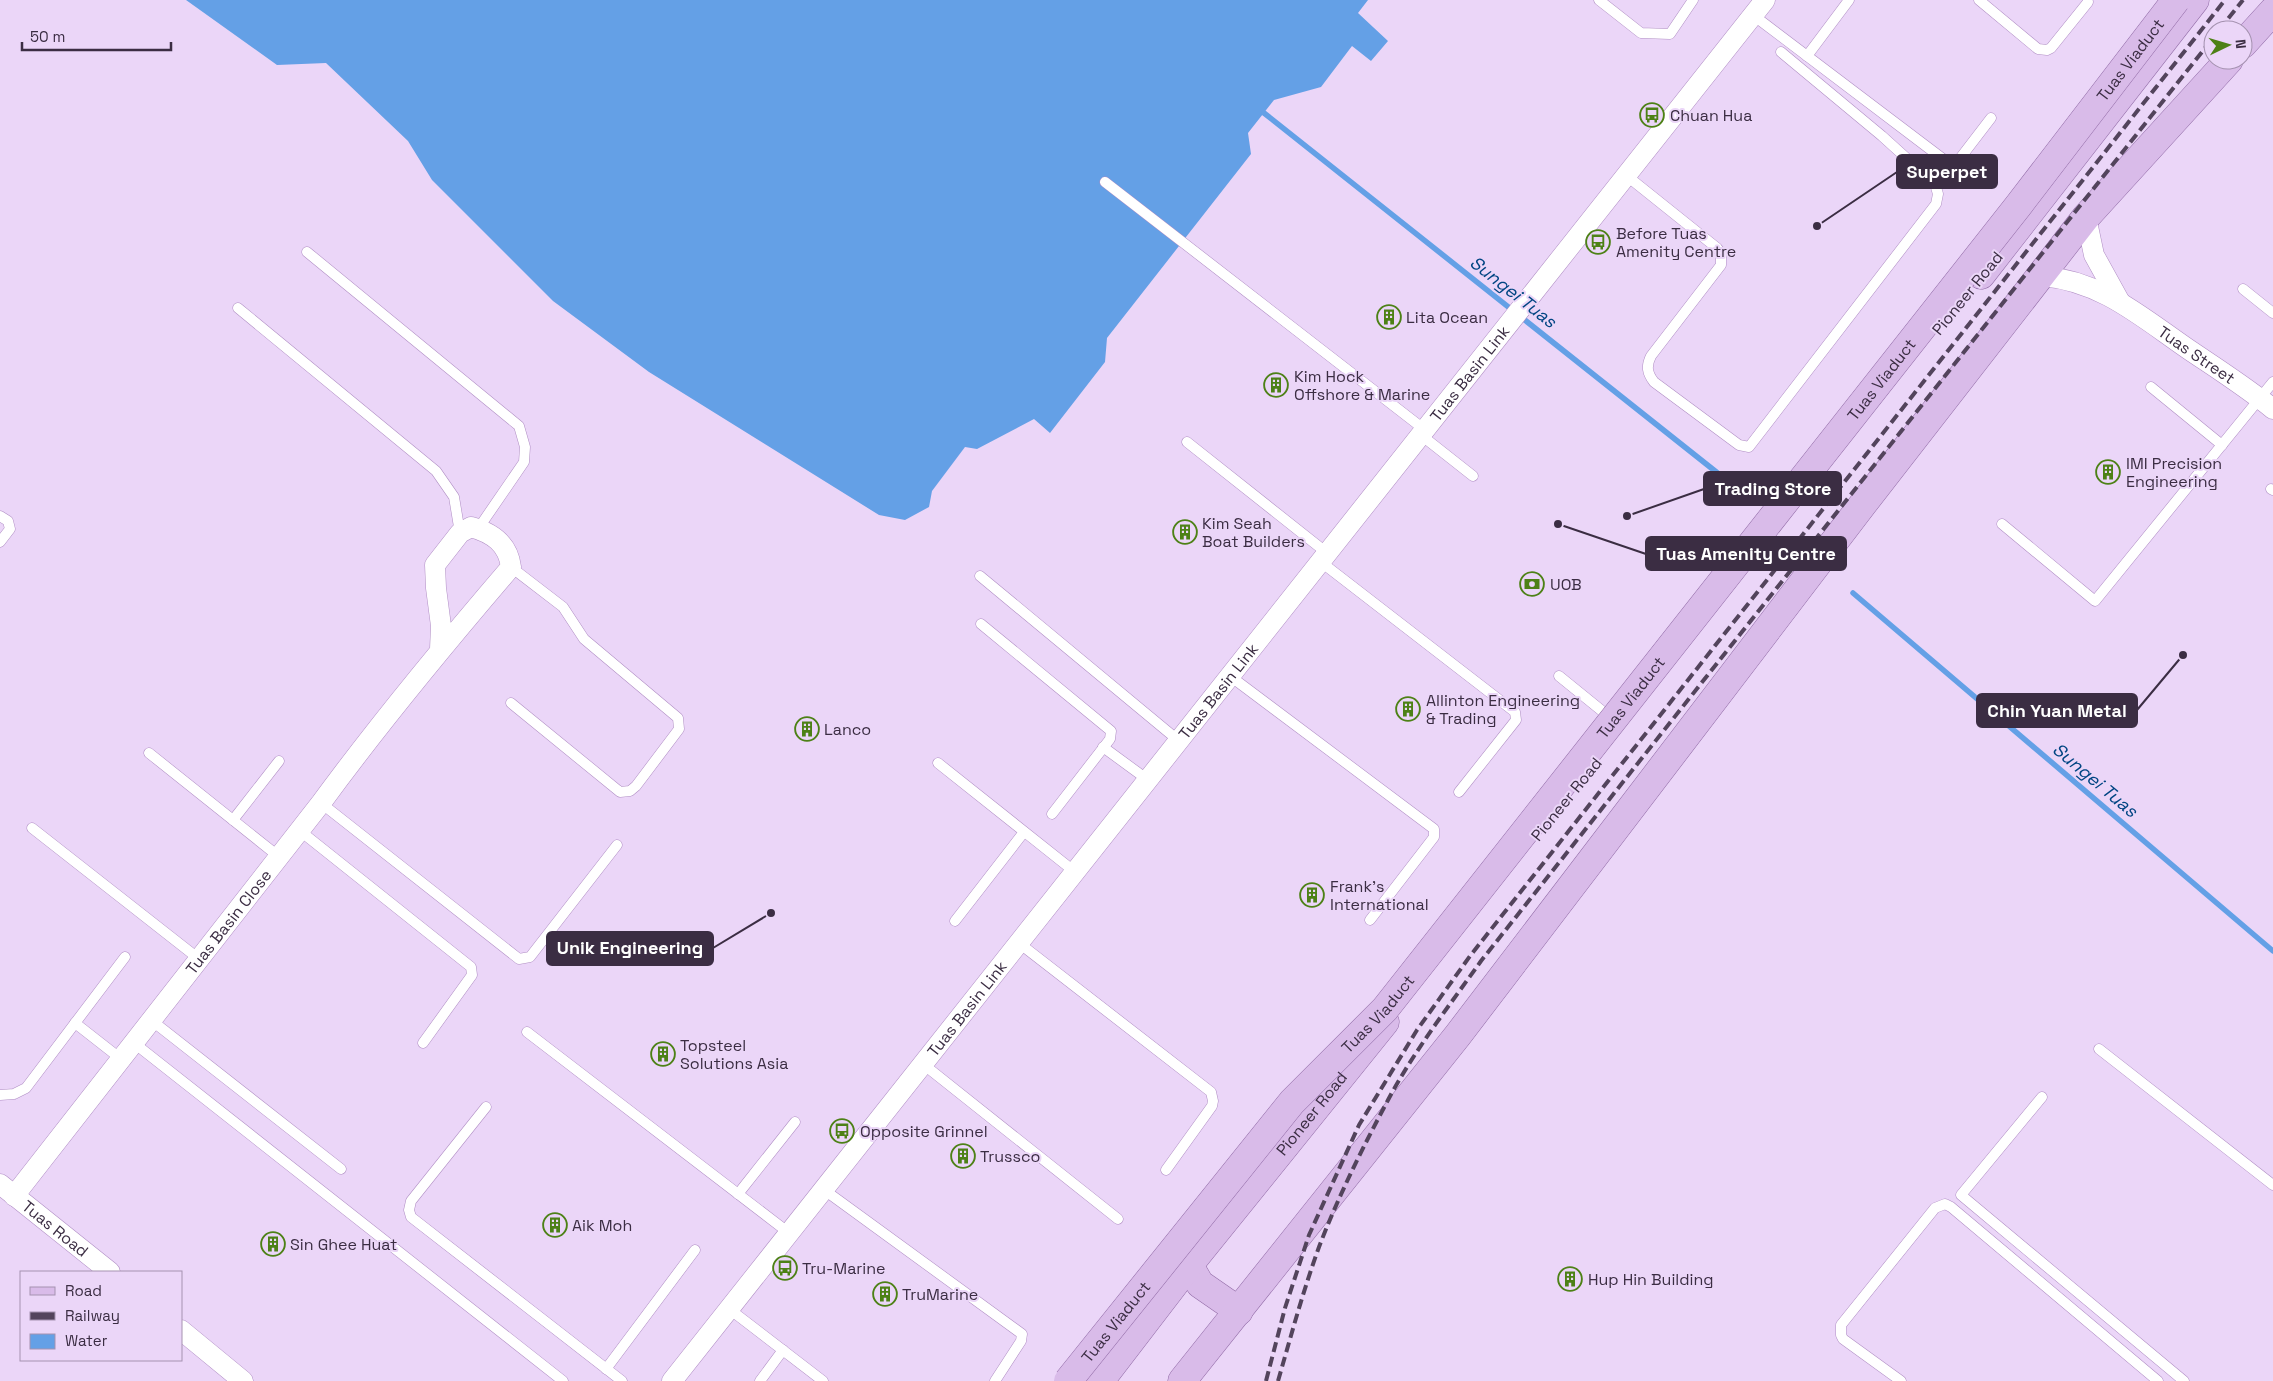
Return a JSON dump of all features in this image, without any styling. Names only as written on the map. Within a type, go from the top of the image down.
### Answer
[{"type":"main road","name":"Tuas Viaduct","points":[[1068,1381],[1292,1102],[1385,1009],[2018,206],[2176,0]]},
{"type":"main road","name":"Pioneer Road","points":[[1100,1381],[1189,1265],[1622,727],[2036,206],[2194,0]]},
{"type":"main road","points":[[2253,33],[2273,11]]},
{"type":"main road","points":[[1182,1381],[1458,1035],[1863,504],[2086,217],[2220,70]]},
{"type":"main road","points":[[1189,1265],[1200,1284],[1239,1310]]},
{"type":"street","name":"Tuas Basin Link","points":[[672,1381],[1759,8]]},
{"type":"street","name":"Tuas Street","points":[[2086,217],[2094,255],[2120,302]]},
{"type":"street","name":"Tuas Street","points":[[2042,276],[2066,278],[2080,282],[2120,302],[2267,403]]},
{"type":"street","points":[[440,649],[441,626],[436,588],[436,565],[469,531],[488,532],[509,552],[511,567]]},
{"type":"street","name":"Tuas Basin Close","points":[[7,1190],[121,1059],[320,803],[364,743],[440,649],[511,567]]},
{"type":"street","name":"Tuas Road","points":[[7,1190],[109,1271]]},
{"type":"street","points":[[182,1331],[243,1381]]},
{"type":"lane","points":[[1599,0],[1641,33],[1670,34],[1693,0]]},
{"type":"lane","points":[[1807,56],[1849,0]]},
{"type":"lane","points":[[1979,0],[2038,49],[2043,50],[2051,48],[2088,2]]},
{"type":"lane","points":[[1759,8],[1807,56],[1947,162],[1958,161],[1991,118]]},
{"type":"lane","points":[[1627,176],[1717,248],[1722,258],[1721,265],[1651,356],[1647,363],[1649,376],[1654,382],[1739,445],[1749,447],[1936,204],[1938,194],[1935,184],[1882,136],[1781,52]]},
{"type":"lane","points":[[1105,182],[1423,432],[1473,476]]},
{"type":"lane","points":[[238,308],[436,471],[454,497],[469,531],[524,462],[525,447],[519,426],[307,252]]},
{"type":"lane","points":[[2243,289],[2273,313]]},
{"type":"lane","points":[[2002,524],[2095,601],[2222,445],[2267,403],[2273,382]]},
{"type":"lane","points":[[2152,387],[2222,445]]},
{"type":"lane","points":[[1187,442],[1324,558],[1515,712],[1516,720],[1458,792]]},
{"type":"lane","points":[[0,516],[8,521],[10,528],[0,542]]},
{"type":"lane","points":[[511,567],[563,607],[584,639],[678,718],[679,729],[636,786],[630,791],[620,792],[511,703]]},
{"type":"lane","points":[[980,576],[1179,741]]},
{"type":"lane","points":[[981,624],[1109,728],[1111,735],[1052,814]]},
{"type":"lane","points":[[1230,676],[1434,829],[1434,837],[1370,920]]},
{"type":"lane","points":[[1559,676],[1622,727]]},
{"type":"lane","points":[[1103,747],[1148,780]]},
{"type":"lane","points":[[149,753],[278,856]]},
{"type":"lane","points":[[233,820],[279,761]]},
{"type":"lane","points":[[938,763],[1075,872]]},
{"type":"lane","points":[[320,803],[519,959],[530,957],[618,845]]},
{"type":"lane","points":[[32,828],[199,959]]},
{"type":"lane","points":[[299,830],[471,967],[472,975],[423,1043]]},
{"type":"lane","points":[[956,921],[1024,832]]},
{"type":"lane","points":[[1019,942],[1211,1092],[1212,1106],[1166,1170]]},
{"type":"lane","points":[[0,1095],[14,1094],[26,1088],[125,957]]},
{"type":"lane","points":[[151,1020],[341,1169]]},
{"type":"lane","points":[[75,1023],[121,1059]]},
{"type":"lane","points":[[527,1032],[789,1233]]},
{"type":"lane","points":[[134,1042],[562,1381]]},
{"type":"lane","points":[[2099,1049],[2273,1185]]},
{"type":"lane","points":[[923,1064],[1118,1219]]},
{"type":"lane","points":[[2042,1098],[1961,1195],[2184,1381]]},
{"type":"lane","points":[[486,1107],[411,1201],[408,1210],[412,1217],[622,1381]]},
{"type":"lane","points":[[738,1194],[794,1122]]},
{"type":"lane","points":[[823,1189],[1022,1334],[1021,1341],[995,1381]]},
{"type":"lane","points":[[1901,1381],[1843,1339],[1841,1324],[1935,1208],[1945,1204],[1951,1207],[2158,1381]]},
{"type":"lane","points":[[606,1369],[695,1250]]},
{"type":"lane","points":[[728,1308],[823,1381]]},
{"type":"lane","points":[[760,1381],[782,1350]]},
{"type":"water","points":[[186,0],[1368,0],[1358,13],[1388,41],[1371,61],[1352,46],[1321,87],[1274,100],[1248,133],[1251,154],[1107,338],[1105,362],[1050,433],[1034,419],[977,449],[965,447],[932,491],[929,507],[905,520],[879,515],[649,372],[553,301],[432,180],[408,141],[326,63],[277,65]]},
{"type":"waterway","name":"Sungei Tuas","points":[[1264,113],[1744,494]]},
{"type":"waterway","name":"Sungei Tuas","points":[[1853,593],[2273,951]]},
{"type":"railway","points":[[1266,1381],[1285,1308],[1309,1235],[1359,1125],[1417,1030],[1470,956],[2225,0]]},
{"type":"railway","points":[[2227,20],[2243,0]]},
{"type":"railway","points":[[1278,1381],[1308,1280],[1334,1210],[1388,1100],[1432,1029],[1481,961],[2203,51]]},
{"type":"place","name":"Chuan Hua","points":[[1652,115]]},
{"type":"place","name":"Superpet","points":[[1817,226]]},
{"type":"place","name":"Before Tuas Amenity Centre","points":[[1598,242]]},
{"type":"place","name":"Lita Ocean","points":[[1389,317]]},
{"type":"place","name":"Kim Hock Offshore & Marine","points":[[1276,385]]},
{"type":"place","name":"IMI Precision Engineering","points":[[2108,472]]},
{"type":"place","name":"Trading Store","points":[[1627,516]]},
{"type":"place","name":"Tuas Amenity Centre","points":[[1558,524]]},
{"type":"place","name":"Kim Seah Boat Builders","points":[[1185,532]]},
{"type":"place","name":"UOB","points":[[1532,584]]},
{"type":"place","name":"Chin Yuan Metal","points":[[2183,655]]},
{"type":"place","name":"Allinton Engineering & Trading","points":[[1408,709]]},
{"type":"place","name":"Lanco","points":[[807,729]]},
{"type":"place","name":"Frank's International","points":[[1312,895]]},
{"type":"place","name":"Unik Engineering","points":[[771,913]]},
{"type":"place","name":"Topsteel Solutions Asia","points":[[663,1054]]},
{"type":"place","name":"Opposite Grinnel","points":[[842,1131]]},
{"type":"place","name":"Trussco","points":[[963,1156]]},
{"type":"place","name":"Aik Moh","points":[[555,1225]]},
{"type":"place","name":"Sin Ghee Huat","points":[[273,1244]]},
{"type":"place","name":"Tru-Marine","points":[[785,1268]]},
{"type":"place","name":"Hup Hin Building","points":[[1570,1279]]},
{"type":"place","name":"TruMarine","points":[[885,1294]]}]
